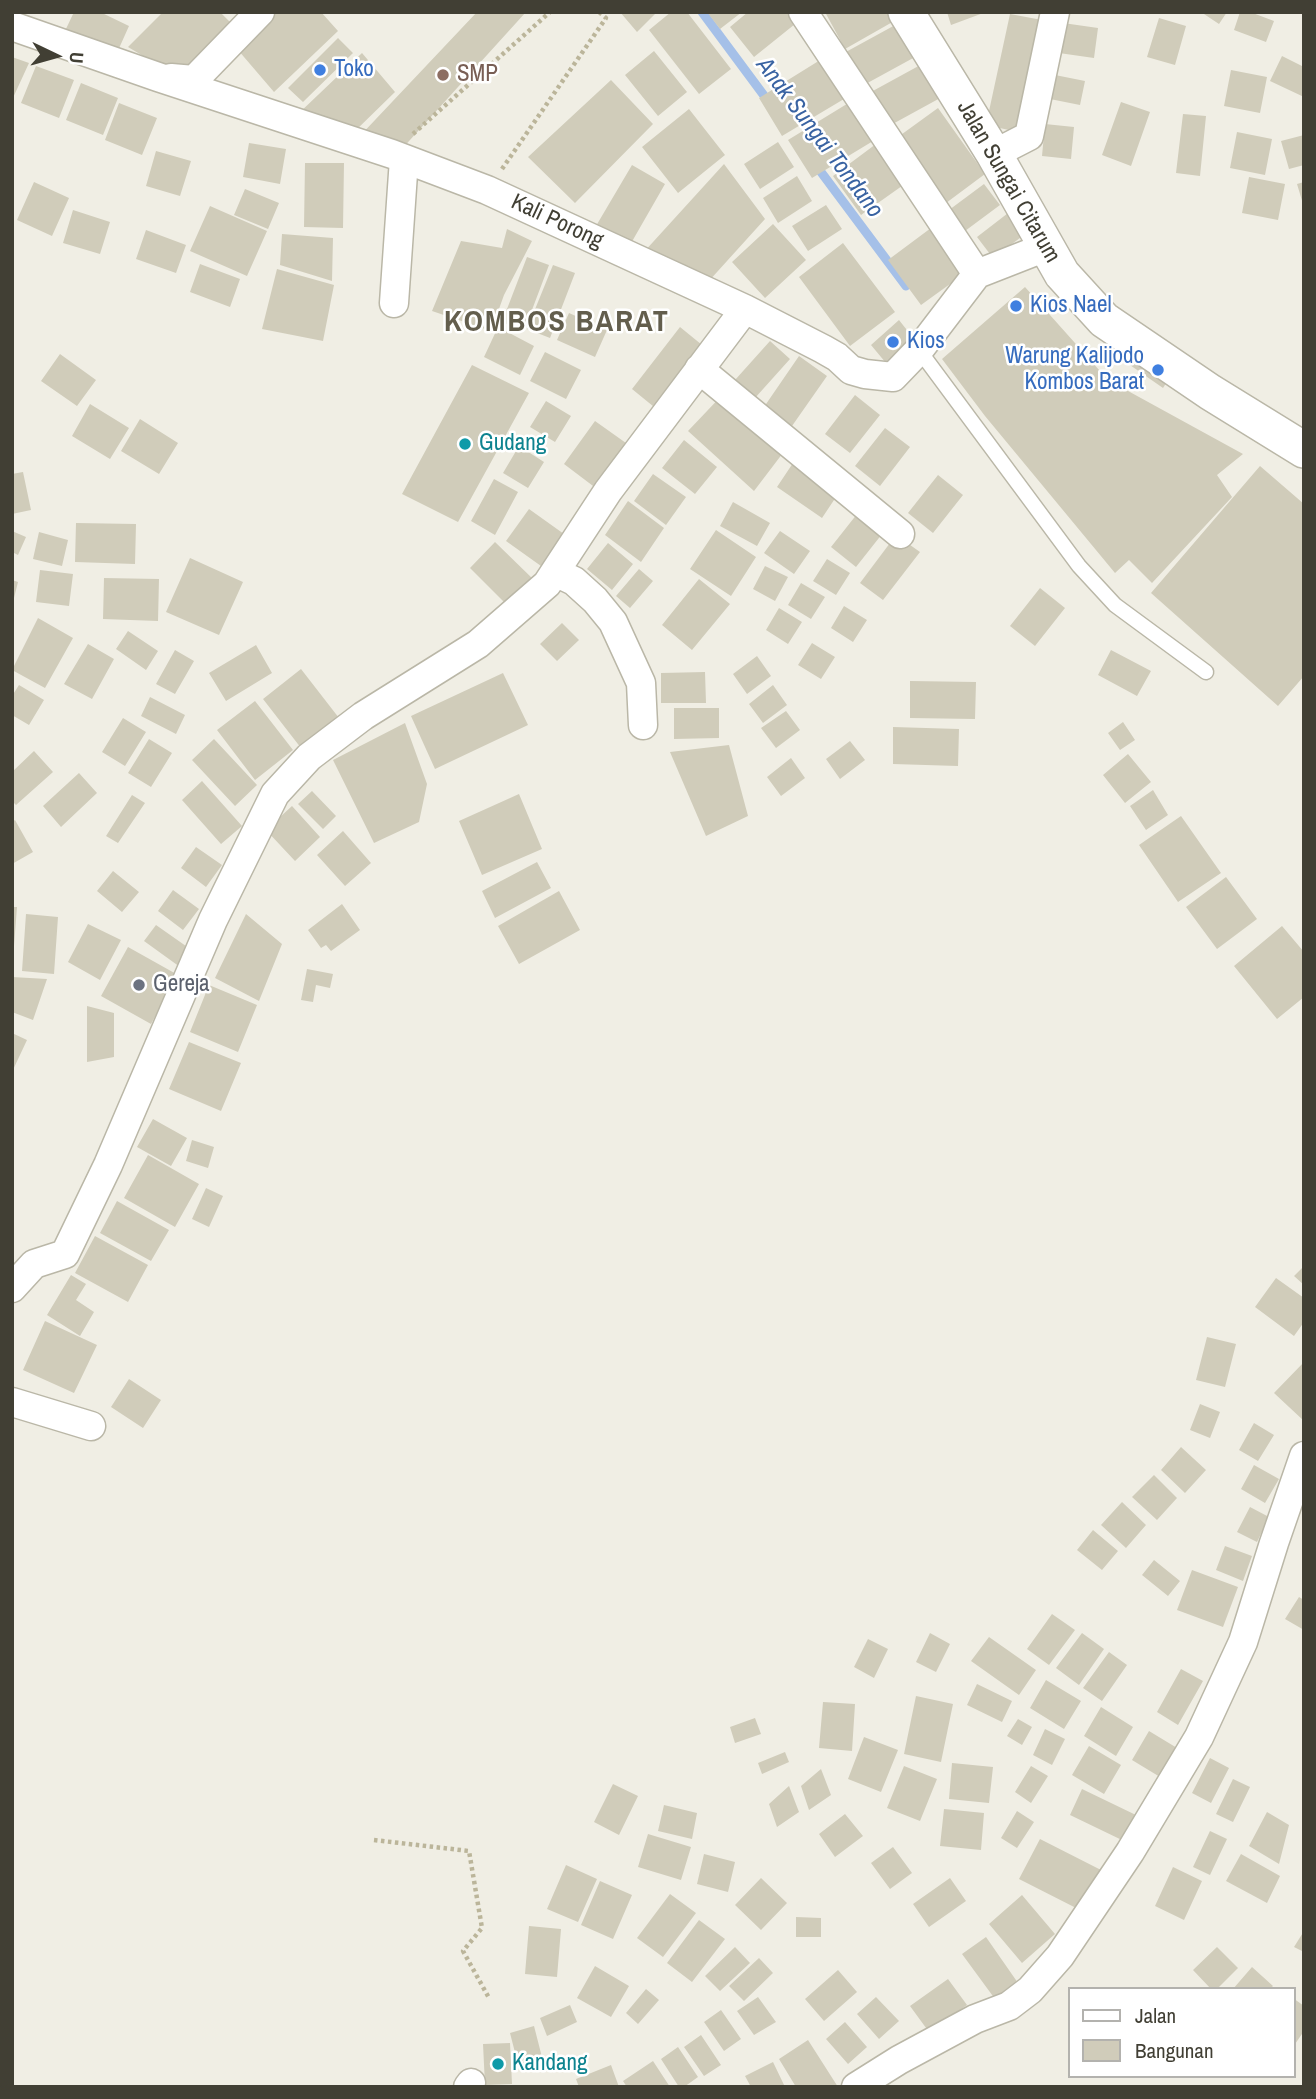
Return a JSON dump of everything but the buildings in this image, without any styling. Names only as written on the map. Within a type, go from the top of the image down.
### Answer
[{"type":"street","points":[[12,24],[22,12]]},
{"type":"street","points":[[158,77],[194,80],[260,12]]},
{"type":"street","points":[[803,12],[977,274],[1046,247]]},
{"type":"street","name":"Jalan Sungai Citarum","points":[[906,12],[994,154],[1062,274],[1104,320],[1210,392],[1304,450]]},
{"type":"street","points":[[994,154],[1029,136],[1055,12]]},
{"type":"street","name":"Kali Porong","points":[[12,24],[487,190],[745,309],[837,356],[851,370],[865,374],[893,377],[919,350],[977,274]]},
{"type":"street","points":[[394,303],[398,157]]},
{"type":"street","points":[[12,1287],[34,1264],[65,1254],[108,1165],[213,920],[275,794],[309,757],[363,716],[478,644],[547,584],[608,491],[745,309]]},
{"type":"street","points":[[699,369],[900,534]]},
{"type":"street","points":[[555,572],[574,581],[614,622],[641,683],[643,725]]},
{"type":"street","points":[[12,1402],[92,1426]]},
{"type":"street","points":[[856,2087],[921,2048],[1009,2006],[1030,1990],[1060,1956],[1130,1853],[1199,1737],[1243,1642],[1304,1456]]},
{"type":"lane","points":[[919,350],[1079,566],[1115,605],[1206,672]]},
{"type":"path","points":[[398,157],[550,12]]},
{"type":"path","points":[[487,190],[606,18],[599,12]]},
{"type":"path","points":[[374,1840],[469,1851],[482,1928],[463,1951],[489,1998]]},
{"type":"waterway","name":"Anak Sungai Tondano","points":[[702,12],[771,105]]},
{"type":"waterway","name":"Anak Sungai Tondano","points":[[815,164],[906,286]]},
{"type":"place","name":"Toko","points":[[320,70]]},
{"type":"place","name":"SMP","points":[[443,75]]},
{"type":"place","name":"Kios Nael","points":[[1016,306]]},
{"type":"place","name":"Kios","points":[[893,342]]},
{"type":"place","name":"Warung Kalijodo Kombos Barat","points":[[1158,370]]},
{"type":"place","name":"Gudang","points":[[465,444]]},
{"type":"place","name":"Gereja","points":[[139,985]]},
{"type":"place","name":"Kandang","points":[[498,2064]]},
{"type":"district","name":"KOMBOS BARAT","points":[[557,323]]}]
